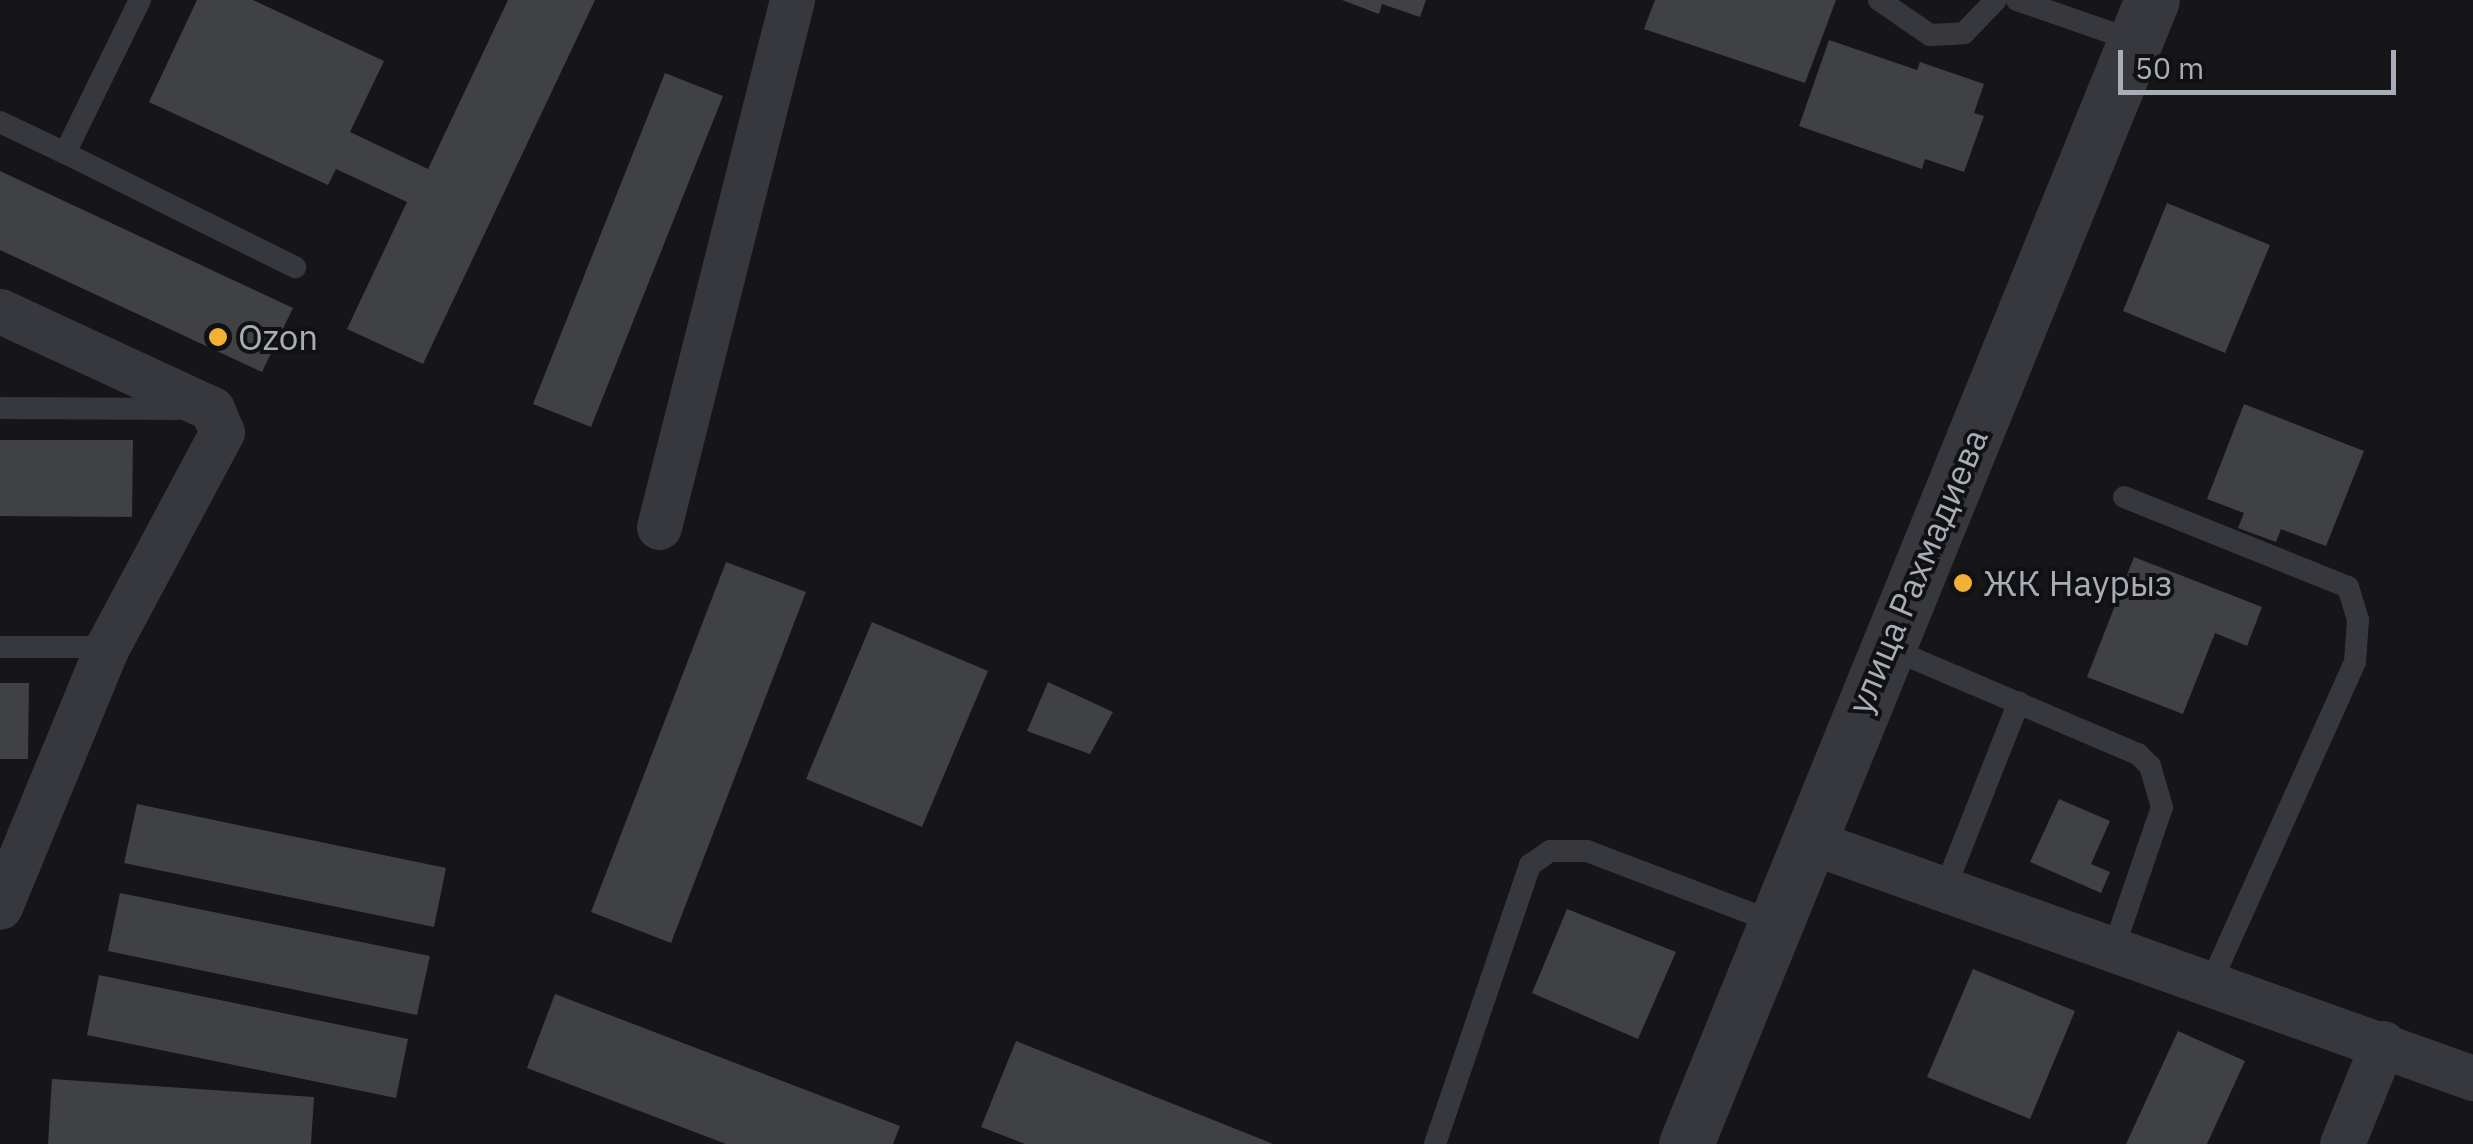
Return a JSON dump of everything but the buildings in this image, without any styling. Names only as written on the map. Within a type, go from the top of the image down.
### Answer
[{"type":"street","points":[[659,527],[792,0]]},
{"type":"street","name":"улица Рахмадиева","points":[[1686,1144],[1806,840],[2144,20]]},
{"type":"street","points":[[0,311],[212,409],[222,432],[213,456],[107,647],[6,881]]},
{"type":"street","points":[[1806,840],[2473,1078]]},
{"type":"street","points":[[2342,1144],[2383,1043]]},
{"type":"lane","points":[[65,153],[140,0]]},
{"type":"lane","points":[[1879,0],[1930,35],[1964,33],[1996,0]]},
{"type":"lane","points":[[2017,0],[2144,20]]},
{"type":"lane","points":[[0,122],[295,268]]},
{"type":"lane","points":[[0,408],[212,409]]},
{"type":"lane","points":[[2124,497],[2348,588],[2358,620],[2355,662],[2208,986]]},
{"type":"lane","points":[[0,647],[107,647]]},
{"type":"lane","points":[[1886,647],[2138,754],[2159,783],[2162,807],[2112,952]]},
{"type":"lane","points":[[1944,892],[2019,702]]},
{"type":"lane","points":[[1434,1144],[1530,866],[1550,851],[1587,851],[1774,922]]},
{"type":"place","name":"Ozon","points":[[218,337]]},
{"type":"place","name":"ЖК Наурыз","points":[[1963,583]]}]
